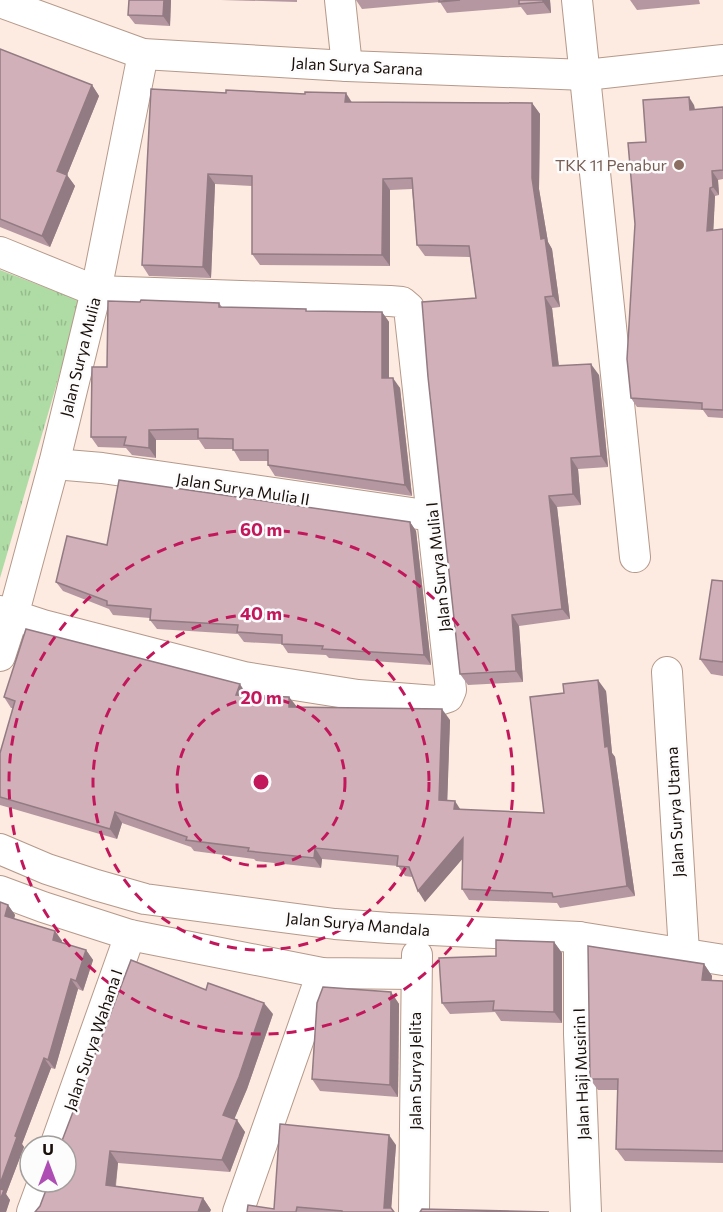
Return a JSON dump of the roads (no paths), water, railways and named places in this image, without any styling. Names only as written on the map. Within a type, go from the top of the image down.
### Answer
[{"type":"street","points":[[340,0],[347,66]]},
{"type":"street","points":[[577,0],[635,557]]},
{"type":"street","name":"Jalan Surya Sarana","points":[[0,3],[143,54],[347,66],[585,75],[723,60]]},
{"type":"street","name":"Jalan Surya Mulia","points":[[0,656],[7,613],[54,464],[96,291],[143,54]]},
{"type":"street","points":[[0,252],[96,291]]},
{"type":"street","name":"Jalan Surya Mulia I","points":[[7,613],[244,677],[358,695],[436,701],[448,698],[451,690],[409,308],[402,302],[96,291]]},
{"type":"street","name":"Jalan Surya Mulia II","points":[[54,464],[124,471],[432,516]]},
{"type":"street","name":"Jalan Surya Utama","points":[[667,672],[684,952]]},
{"type":"street","name":"Jalan Surya Mandala","points":[[0,849],[47,869],[145,899],[335,924],[418,931],[579,937],[723,960]]},
{"type":"street","points":[[0,891],[130,935],[322,972],[416,974]]},
{"type":"street","name":"Jalan Surya Jelita","points":[[414,1212],[418,931]]},
{"type":"street","name":"Jalan Surya Wahana I","points":[[60,1134],[130,935]]},
{"type":"street","name":"Jalan Haji Musirin I","points":[[579,937],[579,1034],[586,1212]]},
{"type":"street","points":[[238,1212],[322,972]]},
{"type":"street","points":[[32,1212],[39,1194]]},
{"type":"place","name":"TKK 11 Penabur","points":[[679,165]]}]
